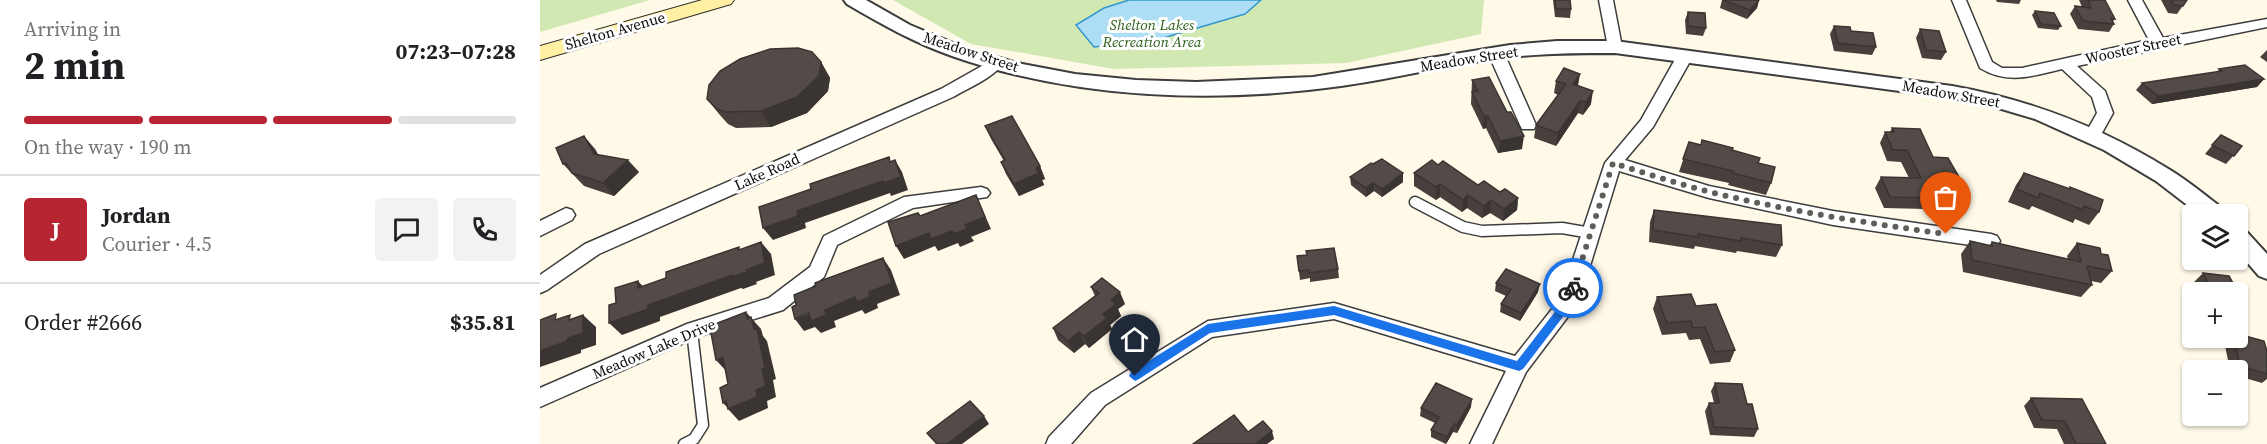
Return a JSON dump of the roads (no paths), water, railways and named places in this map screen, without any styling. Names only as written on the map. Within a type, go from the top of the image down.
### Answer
[{"type":"main road","name":"Shelton Avenue","points":[[540,53],[724,0]]},
{"type":"street","name":"Meadow Street","points":[[853,0],[880,18],[957,51],[1045,74],[1102,82],[1231,88],[1314,83],[1496,53],[1570,46],[1615,47],[1952,92],[2042,114],[2092,136],[2153,169],[2200,204]]},
{"type":"street","points":[[1605,0],[1615,47]]},
{"type":"street","name":"Wooster Street","points":[[1959,0],[1985,65],[1999,73],[2022,73],[2158,43],[2267,23]]},
{"type":"street","points":[[2135,0],[2158,43]]},
{"type":"street","points":[[1496,53],[1528,125]]},
{"type":"street","points":[[1481,444],[1519,366],[1569,302],[1613,163],[1647,123],[1685,56]]},
{"type":"street","name":"Lake Road","points":[[540,285],[592,249],[947,93],[980,76],[996,63]]},
{"type":"street","points":[[2065,63],[2099,95],[2105,113],[2092,136]]},
{"type":"street","points":[[1613,163],[1709,192],[1812,214],[1991,241]]},
{"type":"street","name":"Meadow Lake Drive","points":[[540,398],[692,331],[777,304],[817,272],[830,242],[910,202],[981,193]]},
{"type":"street","points":[[540,229],[566,215]]},
{"type":"street","points":[[2248,248],[2267,270]]},
{"type":"street","points":[[1057,444],[1098,399],[1208,329],[1334,311],[1519,366]]},
{"type":"lane","points":[[1415,202],[1463,227],[1482,231],[1546,228],[1591,233]]},
{"type":"lane","points":[[684,444],[694,439],[703,425],[692,331]]},
{"type":"water","points":[[1129,0],[1261,0],[1245,14],[1160,39],[1094,47],[1076,25],[1104,8]]},
{"type":"park label","name":"Shelton Lakes Recreation Area","points":[[1152,34]]}]
